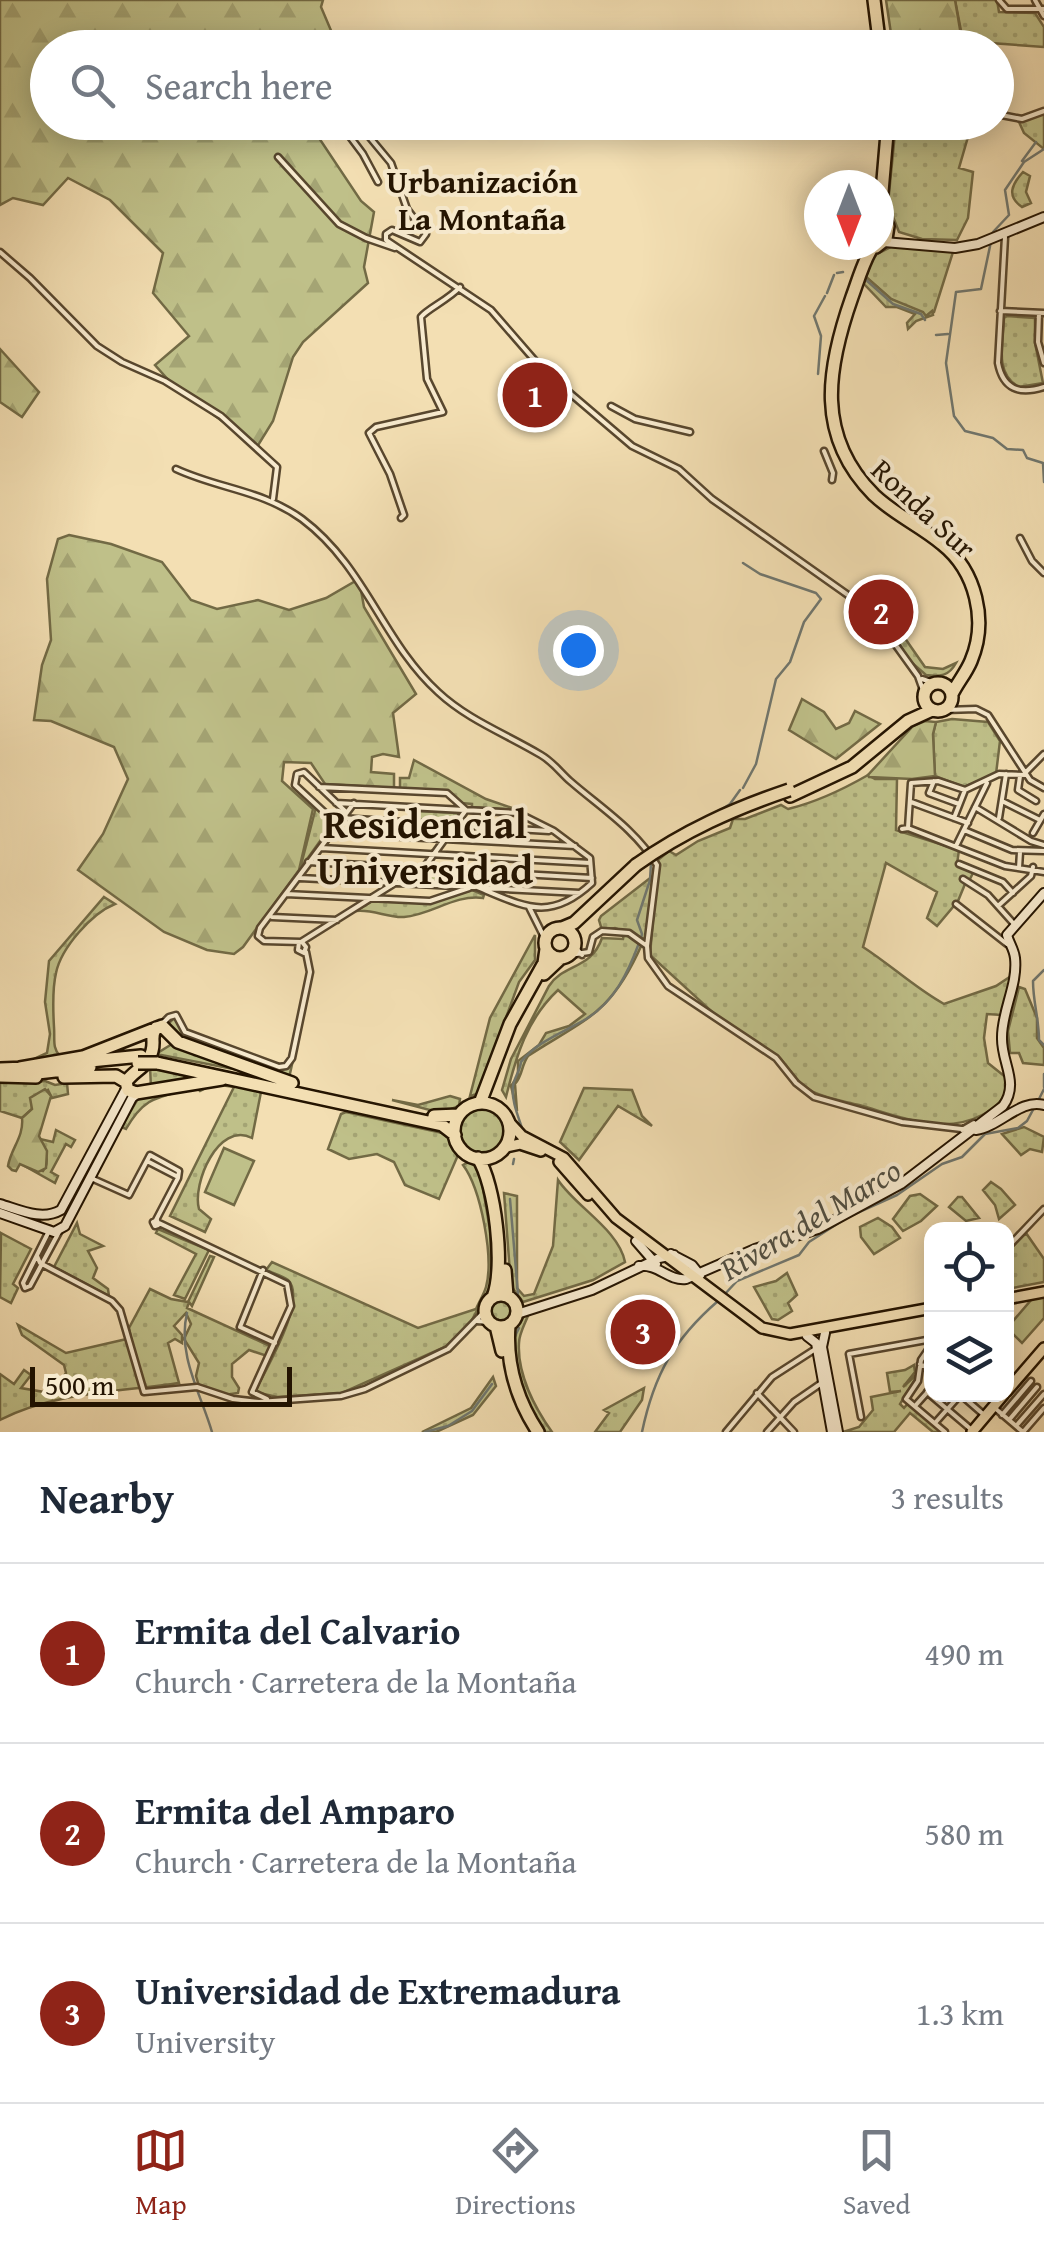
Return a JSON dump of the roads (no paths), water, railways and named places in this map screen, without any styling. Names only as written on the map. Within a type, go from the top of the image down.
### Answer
[{"type":"highway","points":[[877,0],[881,30]]},
{"type":"highway","points":[[878,170],[882,140]]},
{"type":"highway","points":[[882,170],[884,140]]},
{"type":"highway","name":"Ronda Sur","points":[[860,260],[828,354],[824,394],[828,418],[844,464],[862,490],[886,513],[946,555],[966,584],[973,618],[972,640],[955,678],[938,684],[924,696]]},
{"type":"highway","name":"Ronda Sur","points":[[867,260],[835,348],[830,390],[833,418],[842,448],[866,486],[890,509],[952,553],[973,588],[979,616],[977,642],[949,705]]},
{"type":"highway","points":[[938,684],[949,705]]},
{"type":"highway","points":[[789,793],[848,763],[917,708],[924,696],[949,705]]},
{"type":"highway","points":[[480,1103],[510,1024],[544,963],[551,937],[579,919],[675,838],[712,819],[852,766],[914,717],[949,705]]},
{"type":"highway","points":[[491,1321],[508,1302],[504,1236],[494,1172],[510,1124],[496,1107],[494,1085],[511,1036],[542,975],[573,951],[583,922],[638,867]]},
{"type":"highway","points":[[551,937],[570,932],[573,951]]},
{"type":"highway","points":[[551,937],[573,951]]},
{"type":"highway","points":[[0,1073],[116,1076],[178,1042],[292,1084]]},
{"type":"highway","points":[[0,1073],[83,1057],[149,1057],[441,1118],[459,1116]]},
{"type":"highway","points":[[20,1068],[149,1057],[442,1125],[455,1136],[461,1149],[478,1158],[485,1171],[497,1244],[498,1277],[508,1302]]},
{"type":"highway","points":[[0,1073],[149,1057],[209,1080],[251,1082]]},
{"type":"highway","points":[[455,1136],[459,1116],[468,1107],[480,1103],[496,1107]]},
{"type":"highway","points":[[478,1158],[501,1151]]},
{"type":"highway","points":[[491,1321],[508,1302]]},
{"type":"highway","points":[[491,1321],[506,1377],[530,1432]]},
{"type":"highway","points":[[491,1321],[524,1409],[538,1432]]},
{"type":"main road","points":[[894,243],[978,244],[1044,215]]},
{"type":"main road","points":[[989,1124],[1012,1088],[1002,1040],[1014,952],[1004,936],[1044,893]]},
{"type":"main road","points":[[56,1229],[91,1178],[149,1057]]},
{"type":"main road","points":[[54,1215],[65,1206],[149,1057]]},
{"type":"main road","points":[[695,1279],[756,1249],[818,1229],[901,1184],[948,1151],[974,1126],[989,1124],[1039,1103]]},
{"type":"main road","points":[[510,1124],[522,1136],[564,1158],[604,1207],[661,1258],[695,1279]]},
{"type":"main road","points":[[501,1151],[520,1144],[548,1154],[574,1176],[611,1222],[766,1334],[783,1338],[808,1336],[924,1312]]},
{"type":"main road","points":[[0,1204],[64,1218],[56,1229]]},
{"type":"main road","points":[[0,1213],[56,1229]]},
{"type":"main road","points":[[54,1215],[56,1229]]},
{"type":"main road","points":[[508,1302],[533,1306],[592,1290],[661,1258]]},
{"type":"main road","points":[[640,1266],[661,1258]]},
{"type":"main road","points":[[695,1279],[712,1268]]},
{"type":"main road","points":[[1014,1295],[1044,1290]]},
{"type":"main road","points":[[727,1306],[762,1328],[790,1334],[924,1311]]},
{"type":"main road","points":[[826,1333],[820,1347],[832,1429]]},
{"type":"main road","points":[[808,1336],[820,1347],[832,1429]]},
{"type":"main road","points":[[1014,1385],[1026,1377],[1042,1352]]},
{"type":"main road","points":[[1014,1381],[1042,1352]]},
{"type":"main road","points":[[971,1430],[995,1402]]},
{"type":"street","points":[[999,0],[1003,8],[1042,9]]},
{"type":"street","points":[[1034,0],[1044,16]]},
{"type":"street","points":[[1014,118],[1022,120],[1044,111]]},
{"type":"street","points":[[352,140],[378,182]]},
{"type":"street","points":[[373,140],[392,162],[407,209],[426,232],[426,239],[420,242],[390,230],[386,240],[499,317],[544,371],[626,441],[680,469],[712,499],[872,612],[918,676],[924,696]]},
{"type":"street","points":[[278,157],[339,224],[366,238],[400,248]]},
{"type":"street","points":[[1001,235],[1000,376],[1016,390],[1029,392],[1044,387]]},
{"type":"street","points":[[0,252],[110,355],[165,381],[240,431],[276,467],[273,500]]},
{"type":"street","points":[[401,518],[404,515],[398,494],[369,433],[376,427],[443,412],[426,379],[420,318],[444,304],[460,288]]},
{"type":"street","points":[[1000,310],[1042,313],[1038,342],[1044,363]]},
{"type":"street","points":[[611,406],[634,418],[690,432]]},
{"type":"street","points":[[824,451],[832,480]]},
{"type":"street","points":[[176,468],[273,500],[335,548],[369,593],[378,616],[422,676],[441,695],[494,731],[546,758],[636,835],[657,865],[648,958],[668,986],[776,1058],[814,1098],[902,1122],[962,1130],[974,1126]]},
{"type":"street","points":[[1020,538],[1032,561],[1044,573]]},
{"type":"street","points":[[918,676],[938,684]]},
{"type":"street","points":[[949,705],[982,711],[992,720],[1024,774],[1044,788]]},
{"type":"street","points":[[1036,800],[1018,790],[1024,774],[1043,756]]},
{"type":"street","points":[[343,817],[336,802],[319,786],[304,772],[297,774],[296,785],[343,817],[554,831]]},
{"type":"street","points":[[1024,774],[1006,774],[966,790],[934,781],[910,783],[905,828],[1017,868],[1044,869]]},
{"type":"street","points":[[999,820],[1006,774]]},
{"type":"street","points":[[956,846],[988,780]]},
{"type":"street","points":[[934,781],[929,793],[960,804]]},
{"type":"street","points":[[319,786],[447,793],[466,810]]},
{"type":"street","points":[[954,818],[966,790]]},
{"type":"street","points":[[1002,801],[1042,817],[1033,833]]},
{"type":"street","points":[[336,802],[518,814],[554,831],[589,856],[592,878],[588,888],[556,908],[529,907],[504,899],[496,890]]},
{"type":"street","points":[[910,802],[968,823]]},
{"type":"street","points":[[354,804],[258,932],[261,940],[300,942],[395,883]]},
{"type":"street","points":[[976,807],[1044,846]]},
{"type":"street","points":[[412,884],[466,810]]},
{"type":"street","points":[[534,830],[536,822]]},
{"type":"street","points":[[964,830],[1020,852],[1044,846]]},
{"type":"street","points":[[330,832],[578,846]]},
{"type":"street","points":[[564,846],[566,839]]},
{"type":"street","points":[[322,846],[590,863]]},
{"type":"street","points":[[1017,868],[1020,852]]},
{"type":"street","points":[[308,862],[592,878]]},
{"type":"street","points":[[959,864],[1002,882],[1013,893]]},
{"type":"street","points":[[998,906],[1031,876],[1033,869]]},
{"type":"street","points":[[299,875],[456,890]]},
{"type":"street","points":[[963,879],[1014,924]]},
{"type":"street","points":[[384,882],[385,890]]},
{"type":"street","points":[[286,894],[430,901],[475,887],[580,893]]},
{"type":"street","points":[[504,899],[509,889]]},
{"type":"street","points":[[569,892],[570,899]]},
{"type":"street","points":[[359,896],[362,904]]},
{"type":"street","points":[[956,904],[1004,936]]},
{"type":"street","points":[[529,907],[538,927],[551,937]]},
{"type":"street","points":[[269,917],[337,920]]},
{"type":"street","points":[[538,927],[551,937]]},
{"type":"street","points":[[573,951],[591,949],[596,933],[602,930],[628,933],[647,946]]},
{"type":"street","points":[[149,1057],[176,1015],[185,1032],[284,1067],[292,1058],[308,982],[300,942]]},
{"type":"street","points":[[947,1128],[953,1138],[948,1151]]},
{"type":"street","points":[[91,1178],[129,1194],[148,1158],[178,1178],[157,1223],[284,1280],[291,1291],[291,1306],[252,1392],[272,1400]]},
{"type":"street","points":[[1014,1241],[1044,1209]]},
{"type":"street","points":[[56,1229],[42,1264],[25,1288],[23,1283],[37,1256],[56,1229]]},
{"type":"street","points":[[37,1256],[42,1264],[112,1301],[120,1310],[144,1392],[194,1387],[233,1399],[272,1400],[354,1393],[448,1349],[491,1321]]},
{"type":"street","points":[[263,1270],[240,1327],[275,1343]]},
{"type":"street","points":[[861,1416],[849,1354],[924,1342]]},
{"type":"street","points":[[726,1432],[784,1367],[820,1347]]},
{"type":"street","points":[[924,1356],[919,1379],[908,1400],[945,1432]]},
{"type":"street","points":[[920,1364],[924,1366]]},
{"type":"street","points":[[1002,1414],[1026,1377],[1044,1393],[1016,1426]]},
{"type":"street","points":[[767,1432],[804,1394],[823,1382]]},
{"type":"street","points":[[1009,1420],[1037,1387]]},
{"type":"street","points":[[757,1393],[794,1432]]},
{"type":"street","points":[[915,1406],[924,1395]]},
{"type":"street","points":[[941,1402],[971,1430]]},
{"type":"street","points":[[935,1423],[954,1402]]},
{"type":"street","points":[[968,1402],[984,1416]]},
{"type":"street","points":[[992,1406],[1023,1432],[1044,1408]]},
{"type":"waterway","name":"Rivera del Marco","points":[[1022,161],[1036,142]]},
{"type":"waterway","name":"Rivera del Marco","points":[[1044,149],[1024,162],[1005,190],[1009,215],[993,232],[981,289],[956,292],[946,363],[954,416],[965,431],[993,438],[1007,449],[1023,450],[1027,458],[1043,463],[1044,482]]},
{"type":"waterway","points":[[837,273],[843,272]]},
{"type":"waterway","points":[[827,293],[834,275]]},
{"type":"waterway","points":[[865,279],[893,304],[921,314],[925,320]]},
{"type":"waterway","points":[[818,374],[821,336],[814,316],[825,296]]},
{"type":"waterway","points":[[936,335],[948,334]]},
{"type":"waterway","points":[[743,563],[760,574],[816,593],[821,599],[804,622],[790,662],[776,679],[756,764],[743,788]]},
{"type":"waterway","points":[[716,813],[730,804],[740,790]]},
{"type":"waterway","points":[[641,938],[637,920],[650,880],[651,863]]},
{"type":"waterway","points":[[522,1128],[513,1091],[521,1062],[542,1043],[605,1004],[625,976],[639,943]]},
{"type":"waterway","name":"Rivera del Marco","points":[[1044,970],[1033,981],[1039,1040],[1044,1045]]},
{"type":"waterway","name":"Rivera del Marco","points":[[1044,1074],[1044,1087]]},
{"type":"waterway","name":"Rivera del Marco","points":[[1038,1101],[1044,1089]]},
{"type":"waterway","name":"Rivera del Marco","points":[[724,1295],[737,1281],[799,1255],[809,1242],[848,1217],[897,1195],[942,1164],[962,1157],[985,1134],[1018,1128],[1034,1108]]},
{"type":"waterway","points":[[513,1164],[514,1159]]},
{"type":"waterway","points":[[510,1199],[518,1294]]},
{"type":"waterway","name":"Rivera del Marco","points":[[642,1432],[668,1359],[689,1329],[718,1301]]},
{"type":"waterway","points":[[187,1313],[188,1359],[212,1432]]},
{"type":"waterway","points":[[515,1336],[519,1328]]},
{"type":"waterway","points":[[425,1432],[448,1426],[472,1411],[492,1384]]},
{"type":"place","name":"Ermita del Calvario","points":[[535,395]]},
{"type":"place","name":"Ermita del Amparo","points":[[881,612]]},
{"type":"place","name":"Universidad de Extremadura","points":[[643,1332]]},
{"type":"district","name":"Urbanización La Montaña","points":[[482,200]]},
{"type":"district","name":"Residencial Universidad","points":[[425,846]]}]
